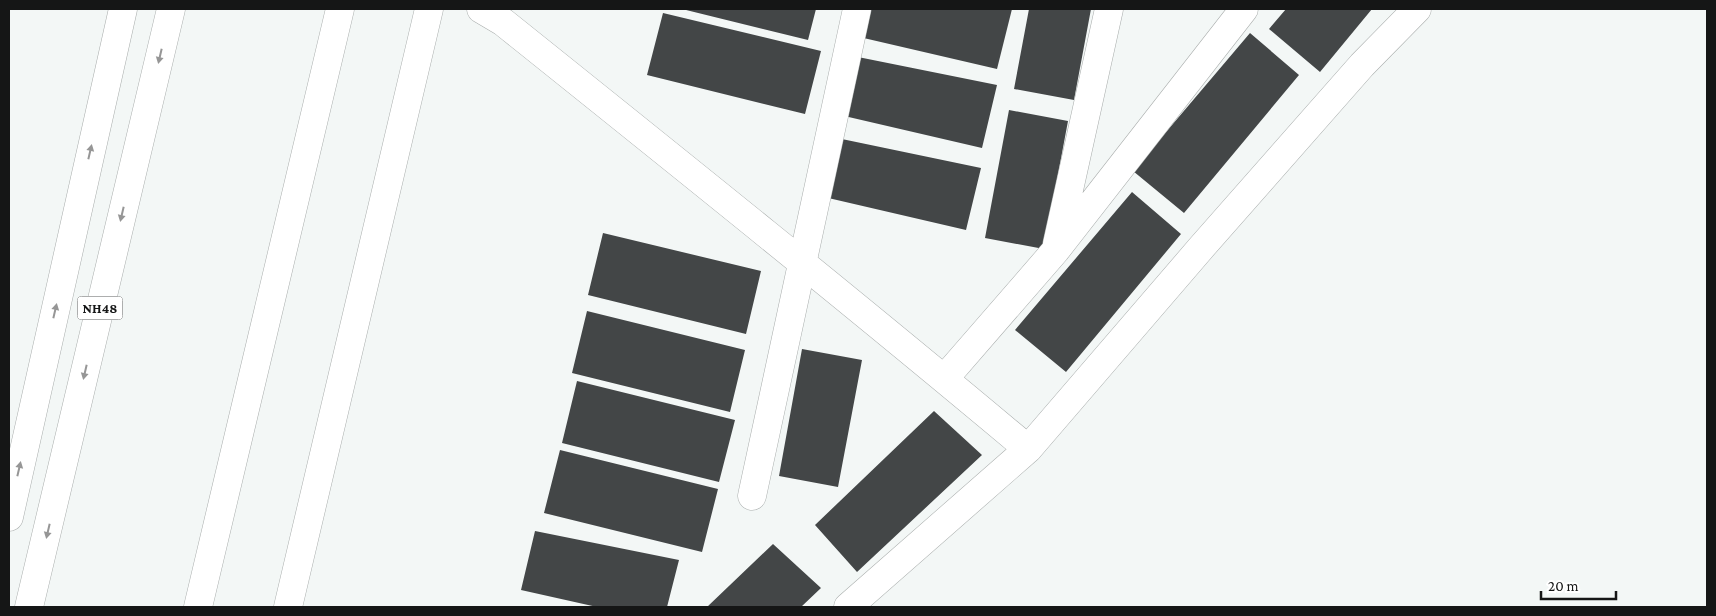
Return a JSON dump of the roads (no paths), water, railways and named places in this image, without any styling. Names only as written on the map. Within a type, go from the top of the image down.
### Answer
[{"type":"main road","name":"NH48","points":[[9,517],[123,9]]},
{"type":"main road","name":"NH48","points":[[29,607],[171,9]]},
{"type":"main road","points":[[198,607],[340,9]]},
{"type":"main road","points":[[288,607],[429,9]]},
{"type":"main road","points":[[482,9],[504,22],[803,263],[1028,449]]},
{"type":"main road","points":[[752,496],[857,9]]},
{"type":"main road","points":[[1056,250],[1109,9]]},
{"type":"main road","points":[[944,379],[1056,250],[1244,9]]},
{"type":"main road","points":[[848,607],[1028,449],[1362,64],[1417,9]]}]
